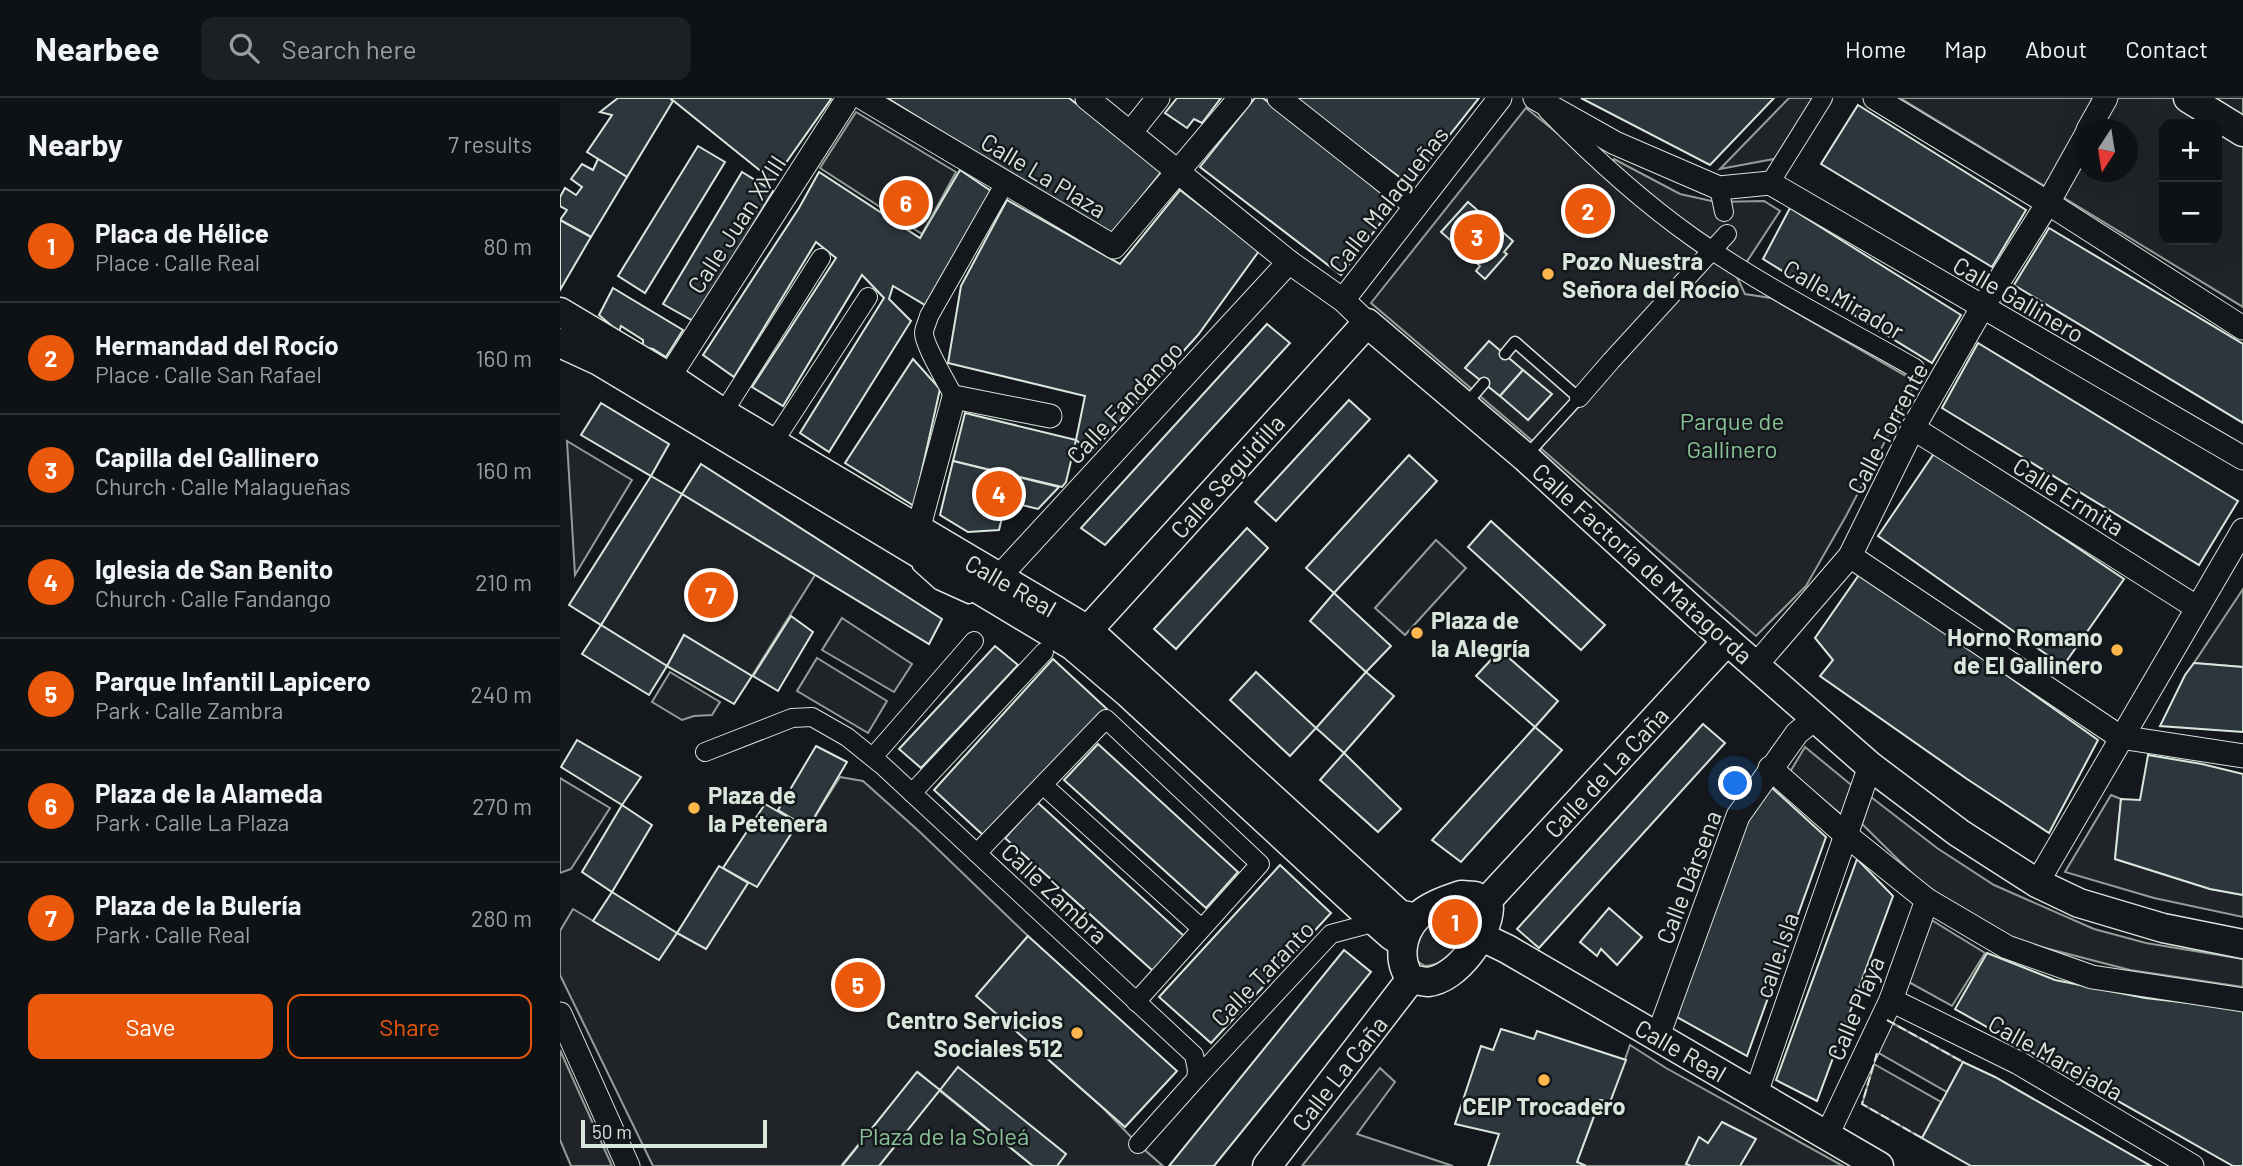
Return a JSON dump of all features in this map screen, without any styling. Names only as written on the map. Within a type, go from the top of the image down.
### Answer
[{"type":"street","name":"Calle Juan XXIII","points":[[669,377],[848,98]]},
{"type":"street","name":"Calle La Plaza","points":[[863,98],[1114,247],[1177,171]]},
{"type":"street","name":"Calle Factoría de Matagorda","points":[[1087,98],[1289,262],[1343,300],[1525,457],[1727,641],[1870,766],[1959,832],[2037,883],[2079,903],[2163,928],[2243,944]]},
{"type":"street","points":[[1131,132],[1158,98]]},
{"type":"street","points":[[1177,171],[1240,98]]},
{"type":"street","points":[[1279,98],[1416,206]]},
{"type":"street","name":"Calle Malagueñas","points":[[1343,300],[1500,98]]},
{"type":"street","points":[[1535,98],[1615,143],[1720,188],[1770,183],[1823,98]]},
{"type":"street","name":"Calle Mirador","points":[[1535,98],[1602,166],[1694,238],[1749,274],[1915,368]]},
{"type":"street","points":[[1875,98],[2048,203],[2243,327]]},
{"type":"street","points":[[2094,119],[2106,98]]},
{"type":"street","points":[[2188,98],[2243,132]]},
{"type":"street","name":"Calle Torrente","points":[[1756,665],[1850,556],[1913,428],[2075,153]]},
{"type":"street","points":[[908,536],[954,397],[929,350],[924,333],[929,316],[1005,183]]},
{"type":"street","name":"Calle Gallinero","points":[[1770,183],[2243,458]]},
{"type":"street","points":[[1720,188],[1724,212]]},
{"type":"street","points":[[1579,398],[1727,234]]},
{"type":"street","points":[[723,413],[821,258]]},
{"type":"street","name":"Calle Fandango","points":[[998,578],[1289,262]]},
{"type":"street","points":[[773,443],[868,297]]},
{"type":"street","name":"Calle Real","points":[[560,343],[599,361],[908,536],[998,578],[1080,638],[1399,914],[1409,930],[1392,936],[1376,922],[1128,693],[1080,638],[1010,610],[908,536],[773,443],[561,312]]},
{"type":"street","name":"Calle Seguidilla","points":[[1080,638],[1367,323]]},
{"type":"street","points":[[954,397],[1050,416]]},
{"type":"street","name":"Calle Ermita","points":[[1913,428],[2196,607]]},
{"type":"street","points":[[2037,883],[2243,530]]},
{"type":"street","points":[[1850,556],[2120,737],[2243,756]]},
{"type":"street","points":[[878,761],[974,641]]},
{"type":"street","name":"Calle de La Caña","points":[[1485,903],[1727,641]]},
{"type":"street","name":"Calle Real","points":[[912,793],[1044,652]]},
{"type":"street","name":"Calle Zambra","points":[[705,752],[792,718],[812,717],[847,737],[878,761],[1194,1055],[1196,1079]]},
{"type":"street","name":"Calle Dársena","points":[[1658,1036],[1738,816],[1797,733],[1816,718]]},
{"type":"street","points":[[977,853],[1106,719],[1260,864],[1136,1002]]},
{"type":"street","name":"calle Isla","points":[[1756,1093],[1870,766]]},
{"type":"street","points":[[1770,768],[1846,835],[1927,900],[2007,947],[2092,977],[2243,1000]]},
{"type":"street","points":[[1043,785],[1201,928]]},
{"type":"street","points":[[1461,895],[1475,896],[1485,903],[1489,908],[1487,925],[1463,962],[1453,971],[1428,982],[1411,979],[1404,970],[1409,930],[1432,906],[1461,895]]},
{"type":"street","name":"Calle Playa","points":[[1827,1135],[1891,1000],[1927,900]]},
{"type":"street","name":"Calle Taranto","points":[[1138,1144],[1331,934],[1376,922]]},
{"type":"street","name":"Calle Real","points":[[1480,936],[1507,949],[1880,1166]]},
{"type":"street","name":"Calle La Caña","points":[[1268,1166],[1411,979]]},
{"type":"street","name":"Calle Marejada","points":[[1891,1000],[2019,1063],[2192,1166]]},
{"type":"street","points":[[560,1014],[628,1166]]},
{"type":"lane","points":[[1505,354],[1515,342],[1579,398],[1525,457]]},
{"type":"lane","points":[[1465,405],[1484,383]]},
{"type":"green space","points":[[1789,98],[1816,98],[1779,158],[1720,169]]},
{"type":"green space","points":[[1900,98],[2243,98],[2243,307]]},
{"type":"green space","name":"Parque de Gallinero","points":[[1526,108],[1735,273],[1745,294],[1771,298],[1916,382],[1806,586],[1756,636],[1371,303]]},
{"type":"green space","points":[[856,112],[956,172],[922,234],[820,168]]},
{"type":"green space","points":[[1614,159],[1680,194],[1716,202],[1764,201],[1780,211],[1744,266],[1610,169]]},
{"type":"green space","points":[[567,441],[632,480],[575,575]]},
{"type":"green space","points":[[682,494],[815,575],[752,676],[684,635],[667,666],[601,625]]},
{"type":"green space","points":[[1436,540],[1466,568],[1405,635],[1375,608]]},
{"type":"green space","points":[[2243,589],[2243,667],[2194,663]]},
{"type":"green space","points":[[842,618],[912,664],[894,692],[822,650]]},
{"type":"green space","points":[[817,658],[887,701],[868,733],[797,691]]},
{"type":"green space","points":[[670,672],[720,702],[712,715],[682,720],[652,702]]},
{"type":"green space","points":[[1805,747],[1855,788],[1843,816],[1790,772]]},
{"type":"green space","name":"Plaza de la Soleá","points":[[840,777],[863,781],[1028,936],[977,996],[1103,1108],[1163,1166],[1056,1166],[958,1067],[940,1091],[1033,1166],[879,1166],[939,1090],[918,1072],[841,1166],[653,1166],[560,975],[560,931],[573,909],[659,960],[677,933],[706,949],[748,882],[757,886],[798,823],[808,828]]},
{"type":"green space","points":[[560,778],[610,808],[571,869],[560,873]]},
{"type":"green space","points":[[2111,795],[2121,799],[2115,859],[2210,889],[2243,895],[2243,917],[2154,898],[2065,872]]},
{"type":"green space","points":[[1871,797],[1937,848],[1994,885],[2094,929],[2146,943],[2243,959],[2243,987],[2130,970],[2014,940],[1932,893],[1862,824]]},
{"type":"green space","points":[[1463,906],[1471,912],[1470,922],[1457,948],[1443,961],[1435,964],[1425,966],[1417,961],[1413,952],[1426,925]]},
{"type":"green space","points":[[1925,916],[1985,953],[1952,1006],[1905,980]]},
{"type":"green space","points":[[1887,1020],[1963,1062],[1947,1092],[1877,1052]]},
{"type":"green space","points":[[1630,1045],[1666,1068],[1843,1166],[1586,1166],[1577,1162],[1600,1100],[1610,1102]]},
{"type":"green space","points":[[560,1050],[612,1166],[571,1166],[560,1140]]},
{"type":"green space","points":[[1874,1064],[1941,1102],[1922,1138],[1862,1104]]},
{"type":"green space","points":[[1380,1068],[1395,1082],[1357,1134],[1453,1166],[1302,1166]]},
{"type":"building","points":[[618,98],[670,98],[673,101],[627,177],[587,152],[612,115],[600,112]]},
{"type":"building","points":[[670,98],[830,98],[831,99],[773,181]]},
{"type":"building","points":[[887,98],[1069,98],[1162,171],[1110,236]]},
{"type":"building","points":[[1177,98],[1221,98],[1202,123],[1194,119],[1187,128],[1165,113]]},
{"type":"building","points":[[1255,98],[1263,98],[1395,204],[1341,275],[1200,167]]},
{"type":"building","points":[[1294,98],[1479,98],[1410,185]]},
{"type":"building","points":[[1581,98],[1774,98],[1710,165]]},
{"type":"building","points":[[1858,105],[2026,210],[1992,267],[1821,164]]},
{"type":"building","points":[[698,146],[725,162],[645,293],[618,276]]},
{"type":"building","points":[[598,159],[627,177],[591,237],[560,220],[567,210],[560,206],[560,197],[565,188],[576,195],[582,187],[571,179],[582,164],[593,170]]},
{"type":"building","points":[[960,170],[991,191],[925,305],[893,286],[889,299],[911,321],[829,452],[800,433],[884,298],[862,275],[783,406],[752,387],[836,258],[816,242],[734,377],[703,355],[799,208],[819,172],[920,238]]},
{"type":"building","points":[[742,172],[773,191],[695,322],[663,304]]},
{"type":"building","points":[[1589,186],[1612,204],[1587,236],[1564,218]]},
{"type":"building","points":[[1180,190],[1259,251],[1198,335],[1091,453],[1076,440],[1085,396],[948,363],[961,286],[1007,200],[1120,264]]},
{"type":"building","points":[[1468,202],[1513,241],[1504,252],[1507,254],[1485,279],[1476,271],[1480,266],[1441,232]]},
{"type":"building","points":[[1790,208],[1961,315],[1932,363],[1763,259]]},
{"type":"building","points":[[560,220],[591,237],[560,290]]},
{"type":"building","points":[[2049,228],[2243,344],[2243,423],[2014,285]]},
{"type":"building","points":[[613,288],[683,330],[666,357],[653,349],[643,347],[643,340],[621,326],[619,332],[599,315]]},
{"type":"building","points":[[1267,324],[1290,343],[1105,545],[1081,528]]},
{"type":"building","points":[[1489,341],[1523,370],[1500,396],[1465,368]]},
{"type":"building","points":[[1978,343],[2238,501],[2199,565],[1942,408]]},
{"type":"building","points":[[913,359],[940,389],[914,506],[845,463]]},
{"type":"building","points":[[1523,370],[1552,394],[1528,420],[1500,396]]},
{"type":"building","points":[[1349,400],[1370,419],[1276,521],[1255,502]]},
{"type":"building","points":[[601,403],[669,444],[651,476],[581,435]]},
{"type":"building","points":[[965,413],[1076,440],[1066,482],[1062,487],[953,461]]},
{"type":"building","points":[[1935,452],[2124,579],[2063,666],[1878,536]]},
{"type":"building","points":[[1409,455],[1437,481],[1334,593],[1306,568]]},
{"type":"building","points":[[953,461],[1059,487],[1038,509],[1006,501],[999,530],[968,532],[940,515]]},
{"type":"building","points":[[701,464],[942,619],[929,644],[682,494]]},
{"type":"building","points":[[651,476],[682,494],[601,625],[569,605]]},
{"type":"building","points":[[1491,521],[1605,625],[1581,650],[1468,547]]},
{"type":"building","points":[[1247,528],[1268,548],[1176,649],[1154,629]]},
{"type":"building","points":[[1861,572],[2098,740],[2049,833],[1820,676],[1833,660],[1815,638]]},
{"type":"building","points":[[1334,593],[1391,646],[1366,672],[1310,621]]},
{"type":"building","points":[[791,616],[813,632],[778,691],[753,676]]},
{"type":"building","points":[[601,625],[667,666],[649,695],[582,654]]},
{"type":"building","points":[[684,635],[752,676],[734,704],[667,666]]},
{"type":"building","points":[[995,646],[1018,665],[921,768],[899,749]]},
{"type":"building","points":[[1500,650],[1558,701],[1535,727],[1476,676]]},
{"type":"building","points":[[1053,659],[1107,709],[983,835],[934,790]]},
{"type":"building","points":[[2194,663],[2243,667],[2243,732],[2160,726],[2185,675]]},
{"type":"building","points":[[1256,672],[1316,728],[1290,756],[1230,700]]},
{"type":"building","points":[[1366,672],[1394,696],[1344,753],[1316,728]]},
{"type":"building","points":[[1703,724],[1725,743],[1539,948],[1517,929]]},
{"type":"building","points":[[1535,727],[1562,750],[1461,862],[1432,840]]},
{"type":"building","points":[[577,740],[641,777],[622,805],[561,767]]},
{"type":"building","points":[[1098,744],[1238,872],[1206,908],[1064,780]]},
{"type":"building","points":[[816,746],[847,762],[808,828],[778,810]]},
{"type":"building","points":[[1344,753],[1401,809],[1378,832],[1320,780]]},
{"type":"building","points":[[2148,755],[2243,774],[2243,895],[2210,889],[2115,859],[2121,799],[2140,800]]},
{"type":"building","points":[[1769,785],[1826,837],[1747,1056],[1675,1016],[1753,805]]},
{"type":"building","points":[[1037,802],[1184,936],[1153,971],[1005,838]]},
{"type":"building","points":[[765,804],[798,823],[757,887],[723,868]]},
{"type":"building","points":[[622,805],[652,825],[612,892],[582,872]]},
{"type":"building","points":[[1857,859],[1893,896],[1817,1101],[1776,1080]]},
{"type":"building","points":[[1280,865],[1331,913],[1211,1043],[1159,997]]},
{"type":"building","points":[[719,866],[748,883],[706,949],[677,933]]},
{"type":"building","points":[[612,892],[677,933],[659,960],[593,921]]},
{"type":"building","points":[[1609,908],[1642,937],[1617,965],[1601,949],[1597,956],[1580,942]]},
{"type":"building","name":"Centro Servicios Sociales 512","points":[[1028,936],[1177,1071],[1125,1127],[976,996]]},
{"type":"building","points":[[1344,950],[1371,972],[1214,1166],[1169,1166]]},
{"type":"building","points":[[1987,953],[2055,980],[2145,998],[2243,1009],[2243,1166],[2233,1166],[1955,1009]]},
{"type":"building","name":"CEIP Trocadero","points":[[1501,1029],[1534,1039],[1537,1031],[1626,1060],[1610,1102],[1600,1100],[1577,1162],[1586,1166],[1488,1166],[1499,1134],[1455,1124],[1481,1046],[1493,1050]]},
{"type":"building","points":[[1963,1062],[1995,1077],[2151,1166],[1971,1166],[1922,1138]]},
{"type":"building","points":[[958,1067],[1066,1154],[1057,1166],[1033,1166],[940,1090]]},
{"type":"building","points":[[917,1072],[940,1090],[879,1166],[842,1166]]},
{"type":"building","points":[[1722,1122],[1756,1139],[1740,1166],[1686,1164],[1699,1137],[1708,1143]]},
{"type":"fence","points":[[1887,1020],[1963,1062]]},
{"type":"fence","points":[[1877,1053],[1862,1104],[1922,1138]]},
{"type":"place","name":"Plaza de la Alameda","points":[[906,203]]},
{"type":"place","name":"Hermandad del Rocío","points":[[1588,211]]},
{"type":"place","name":"Capilla del Gallinero","points":[[1477,237]]},
{"type":"place","name":"Pozo Nuestra Señora del Rocío","points":[[1548,274]]},
{"type":"place","name":"Iglesia de San Benito","points":[[999,494]]},
{"type":"place","name":"Plaza de la Bulería","points":[[711,595]]},
{"type":"place","name":"Plaza de la Alegría","points":[[1417,633]]},
{"type":"place","name":"Horno Romano de El Gallinero","points":[[2117,650]]},
{"type":"place","name":"Plaza de la Petenera","points":[[694,808]]},
{"type":"place","name":"Placa de Hélice","points":[[1455,922]]},
{"type":"place","name":"Parque Infantil Lapicero","points":[[858,985]]},
{"type":"place","name":"Centro Servicios Sociales 512","points":[[1077,1033]]},
{"type":"place","name":"CEIP Trocadero","points":[[1544,1080]]}]
